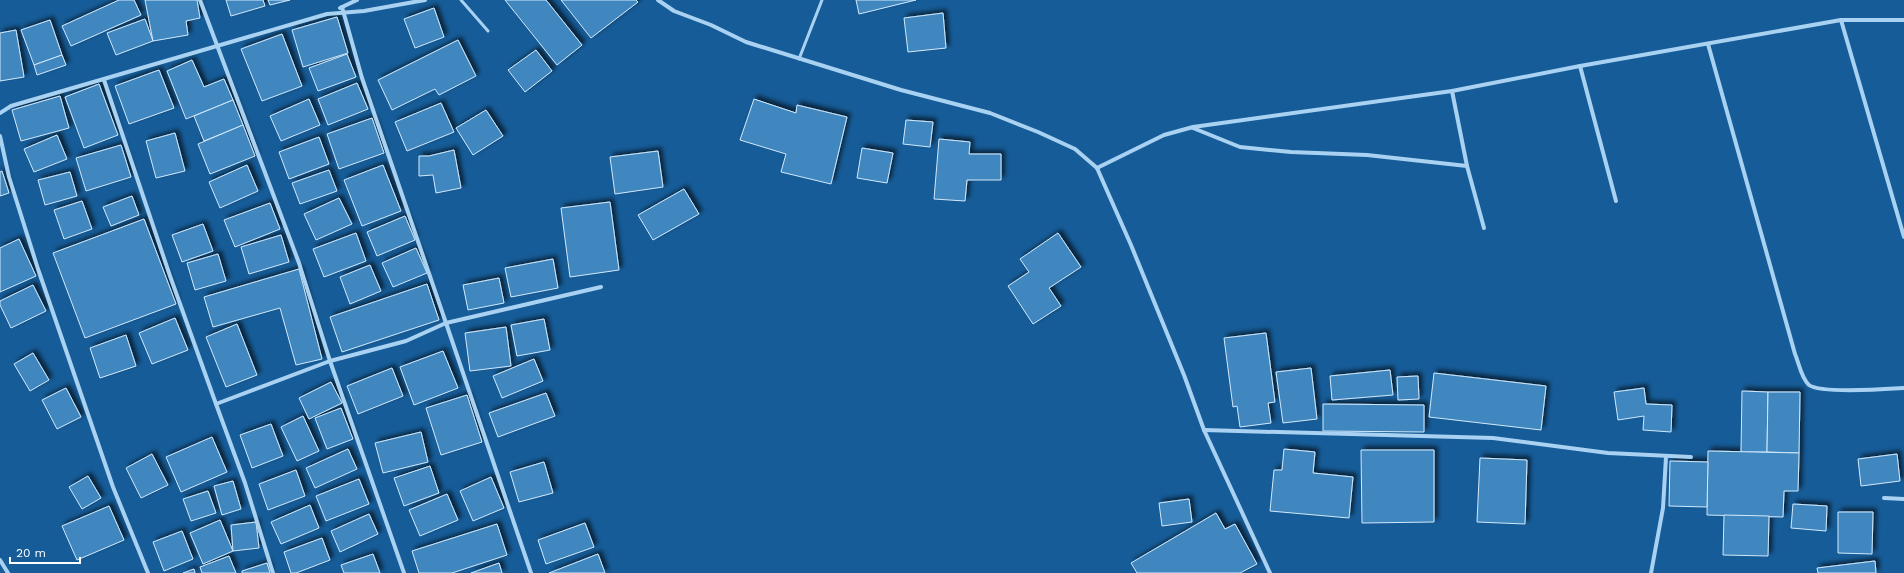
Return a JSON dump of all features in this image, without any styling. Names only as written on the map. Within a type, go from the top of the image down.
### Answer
[{"type":"street","points":[[200,0],[216,46],[299,263],[330,361],[365,456],[404,573]]},
{"type":"street","points":[[0,114],[11,106],[336,12],[357,0]]},
{"type":"street","points":[[342,9],[364,11],[423,0]]},
{"type":"street","points":[[658,0],[674,11],[711,25],[746,42],[901,90],[990,113],[1038,132],[1074,149],[1097,168],[1134,252],[1184,375],[1204,430],[1270,573]]},
{"type":"street","points":[[342,9],[362,78],[531,573]]},
{"type":"street","points":[[1097,168],[1164,135],[1193,128],[1452,91],[1580,66],[1842,20],[1904,20]]},
{"type":"street","points":[[1842,20],[1904,237]]},
{"type":"street","points":[[1708,44],[1795,354],[1804,378],[1810,385],[1828,389],[1873,390],[1904,388]]},
{"type":"street","points":[[1580,66],[1616,201]]},
{"type":"street","points":[[104,80],[170,276],[245,483],[273,573]]},
{"type":"street","points":[[1452,91],[1467,166],[1484,228]]},
{"type":"street","points":[[1193,128],[1240,148],[1367,155],[1467,166]]},
{"type":"street","points":[[0,136],[17,203],[46,290],[114,487],[148,573]]},
{"type":"street","points":[[216,404],[330,361],[406,341],[446,323],[601,287]]},
{"type":"street","points":[[1204,430],[1493,438],[1608,453],[1666,457],[1691,457]]},
{"type":"street","points":[[1651,573],[1660,532],[1666,457]]},
{"type":"street","points":[[1884,498],[1904,499]]},
{"type":"street","points":[[0,560],[8,573]]},
{"type":"lane","points":[[460,0],[488,31]]},
{"type":"lane","points":[[799,59],[822,0]]},
{"type":"building","points":[[119,0],[134,0],[141,15],[71,46],[62,26]]},
{"type":"building","points":[[145,0],[197,0],[200,18],[186,21],[188,35],[153,41]]},
{"type":"building","points":[[226,0],[263,0],[265,6],[231,16]]},
{"type":"building","points":[[268,0],[290,0],[270,5]]},
{"type":"building","points":[[505,0],[546,0],[582,45],[557,65]]},
{"type":"building","points":[[561,0],[636,0],[638,2],[591,38]]},
{"type":"building","points":[[856,0],[916,0],[859,14]]},
{"type":"building","points":[[434,8],[444,37],[415,48],[404,19]]},
{"type":"building","points":[[943,13],[946,48],[908,52],[904,18]]},
{"type":"building","points":[[337,17],[348,53],[303,67],[292,30]]},
{"type":"building","points":[[145,19],[153,41],[116,55],[107,33]]},
{"type":"building","points":[[50,20],[62,55],[34,65],[21,30]]},
{"type":"building","points":[[16,30],[24,77],[0,81],[0,33]]},
{"type":"building","points":[[282,34],[302,86],[262,101],[241,49]]},
{"type":"building","points":[[458,40],[476,76],[439,95],[435,89],[392,110],[378,80]]},
{"type":"building","points":[[536,50],[552,71],[525,92],[508,70]]},
{"type":"building","points":[[347,54],[356,77],[318,91],[309,68]]},
{"type":"building","points":[[62,55],[66,65],[37,75],[34,65]]},
{"type":"building","points":[[192,60],[204,87],[224,79],[233,100],[186,119],[167,71]]},
{"type":"building","points":[[159,70],[174,108],[129,124],[115,86]]},
{"type":"building","points":[[357,83],[368,109],[328,125],[318,99]]},
{"type":"building","points":[[99,84],[118,135],[84,148],[65,97]]},
{"type":"building","points":[[60,96],[69,128],[21,141],[12,110]]},
{"type":"building","points":[[309,99],[320,125],[281,141],[270,116]]},
{"type":"building","points":[[754,99],[796,113],[797,105],[847,117],[831,184],[781,172],[786,154],[740,140]]},
{"type":"building","points":[[233,100],[243,125],[204,141],[194,116]]},
{"type":"building","points":[[441,103],[454,132],[407,151],[395,122]]},
{"type":"building","points":[[486,110],[503,136],[473,155],[456,128]]},
{"type":"building","points":[[372,118],[384,153],[339,169],[327,134]]},
{"type":"building","points":[[906,120],[933,122],[930,147],[903,144]]},
{"type":"building","points":[[243,125],[255,156],[210,174],[198,144]]},
{"type":"building","points":[[175,133],[185,171],[156,178],[146,141]]},
{"type":"building","points":[[57,135],[67,159],[34,172],[24,149]]},
{"type":"building","points":[[319,137],[329,164],[289,179],[279,152]]},
{"type":"building","points":[[939,139],[970,142],[969,154],[1001,154],[1001,180],[967,180],[965,201],[934,199]]},
{"type":"building","points":[[121,145],[131,177],[86,191],[76,158]]},
{"type":"building","points":[[862,148],[893,153],[887,183],[857,178]]},
{"type":"building","points":[[454,150],[461,188],[436,193],[433,175],[419,176],[419,156],[429,156]]},
{"type":"building","points":[[658,151],[663,187],[615,194],[610,157]]},
{"type":"building","points":[[247,165],[258,191],[220,208],[209,182]]},
{"type":"building","points":[[383,165],[401,211],[362,226],[344,180]]},
{"type":"building","points":[[329,170],[337,191],[300,204],[292,183]]},
{"type":"building","points":[[2,171],[9,193],[0,196],[0,172]]},
{"type":"building","points":[[70,172],[77,196],[45,205],[38,180]]},
{"type":"building","points":[[684,189],[699,214],[653,240],[638,215]]},
{"type":"building","points":[[132,196],[139,215],[111,226],[103,207]]},
{"type":"building","points":[[339,198],[352,224],[316,240],[304,214]]},
{"type":"building","points":[[82,201],[92,229],[64,239],[54,210]]},
{"type":"building","points":[[610,202],[619,270],[570,277],[561,208]]},
{"type":"building","points":[[270,203],[280,229],[235,247],[224,220]]},
{"type":"building","points":[[405,216],[415,240],[377,256],[367,232]]},
{"type":"building","points":[[144,219],[176,304],[85,338],[53,253]]},
{"type":"building","points":[[203,224],[213,251],[182,262],[172,235]]},
{"type":"building","points":[[356,233],[366,261],[324,277],[313,249]]},
{"type":"building","points":[[1058,233],[1081,267],[1049,288],[1061,306],[1033,324],[1008,286],[1029,272],[1020,259]]},
{"type":"building","points":[[281,235],[289,262],[249,274],[241,247]]},
{"type":"building","points":[[19,239],[36,276],[0,292],[0,248]]},
{"type":"building","points":[[416,248],[427,273],[393,287],[382,263]]},
{"type":"building","points":[[218,254],[226,281],[195,290],[187,263]]},
{"type":"building","points":[[553,259],[558,288],[511,297],[505,268]]},
{"type":"building","points":[[370,265],[381,291],[350,304],[340,277]]},
{"type":"building","points":[[299,269],[322,359],[296,365],[280,308],[213,327],[204,297]]},
{"type":"building","points":[[499,278],[504,303],[468,310],[463,285]]},
{"type":"building","points":[[427,284],[439,320],[342,352],[330,317]]},
{"type":"building","points":[[33,285],[46,311],[11,328],[0,305],[0,301]]},
{"type":"building","points":[[175,318],[188,350],[152,364],[139,333]]},
{"type":"building","points":[[544,319],[550,350],[517,356],[511,325]]},
{"type":"building","points":[[237,324],[257,375],[226,387],[206,337]]},
{"type":"building","points":[[506,327],[511,366],[470,371],[465,333]]},
{"type":"building","points":[[1266,333],[1275,402],[1268,403],[1271,423],[1240,427],[1237,406],[1233,407],[1224,338]]},
{"type":"building","points":[[126,335],[136,366],[100,378],[90,348]]},
{"type":"building","points":[[443,351],[458,388],[414,405],[400,367]]},
{"type":"building","points":[[33,353],[49,380],[30,391],[14,364]]},
{"type":"building","points":[[534,359],[543,381],[502,398],[493,376]]},
{"type":"building","points":[[392,368],[403,396],[358,414],[347,386]]},
{"type":"building","points":[[1311,368],[1317,419],[1283,423],[1276,372]]},
{"type":"building","points":[[1390,370],[1393,395],[1332,400],[1330,376]]},
{"type":"building","points":[[1434,373],[1546,386],[1541,430],[1429,417]]},
{"type":"building","points":[[1418,376],[1419,399],[1398,400],[1397,377]]},
{"type":"building","points":[[331,382],[342,403],[309,419],[299,398]]},
{"type":"building","points":[[66,388],[81,417],[57,429],[42,400]]},
{"type":"building","points":[[1644,388],[1646,404],[1672,405],[1671,432],[1643,430],[1644,416],[1618,420],[1614,392]]},
{"type":"building","points":[[1742,391],[1768,392],[1767,452],[1741,452]]},
{"type":"building","points":[[1768,392],[1800,392],[1799,453],[1767,452]]},
{"type":"building","points":[[546,393],[555,416],[498,437],[489,413]]},
{"type":"building","points":[[467,395],[482,442],[441,455],[426,408]]},
{"type":"building","points":[[1323,404],[1424,405],[1424,432],[1323,431]]},
{"type":"building","points":[[341,408],[353,439],[327,449],[315,418]]},
{"type":"building","points":[[303,416],[319,451],[297,461],[281,427]]},
{"type":"building","points":[[271,424],[283,456],[252,468],[240,435]]},
{"type":"building","points":[[421,432],[428,462],[383,473],[375,443]]},
{"type":"building","points":[[212,437],[227,472],[181,492],[166,457]]},
{"type":"building","points":[[348,449],[357,469],[315,488],[306,468]]},
{"type":"building","points":[[1284,449],[1315,452],[1313,473],[1353,477],[1349,518],[1270,511],[1274,470],[1282,470]]},
{"type":"building","points":[[1361,450],[1434,450],[1434,522],[1362,523]]},
{"type":"building","points":[[1708,451],[1799,453],[1798,491],[1784,491],[1783,517],[1707,515]]},
{"type":"building","points":[[152,454],[168,485],[141,498],[126,468]]},
{"type":"building","points":[[1897,454],[1900,481],[1861,486],[1858,459]]},
{"type":"building","points":[[1480,458],[1527,460],[1525,524],[1477,522]]},
{"type":"building","points":[[1670,461],[1708,462],[1707,507],[1669,506]]},
{"type":"building","points":[[544,462],[553,493],[519,502],[510,472]]},
{"type":"building","points":[[430,466],[439,493],[404,506],[394,478]]},
{"type":"building","points":[[296,470],[305,496],[268,510],[259,484]]},
{"type":"building","points":[[88,476],[101,498],[82,509],[69,487]]},
{"type":"building","points":[[491,477],[504,508],[473,521],[460,491]]},
{"type":"building","points":[[359,479],[369,504],[326,521],[316,496]]},
{"type":"building","points":[[233,481],[241,509],[222,515],[214,486]]},
{"type":"building","points":[[208,491],[216,513],[191,521],[183,499]]},
{"type":"building","points":[[447,494],[458,520],[420,536],[409,510]]},
{"type":"building","points":[[1189,499],[1192,522],[1162,526],[1159,503]]},
{"type":"building","points":[[1793,504],[1827,506],[1826,531],[1791,528]]},
{"type":"building","points":[[310,505],[319,528],[281,544],[271,522]]},
{"type":"building","points":[[109,506],[124,540],[77,560],[62,526]]},
{"type":"building","points":[[1838,512],[1873,512],[1872,554],[1838,553]]},
{"type":"building","points":[[1216,513],[1225,529],[1235,524],[1257,564],[1240,573],[1137,573],[1131,563]]},
{"type":"building","points":[[369,514],[378,534],[340,552],[331,531]]},
{"type":"building","points":[[1724,515],[1769,516],[1768,556],[1723,555]]},
{"type":"building","points":[[220,520],[233,551],[203,564],[190,533]]},
{"type":"building","points":[[256,522],[259,548],[233,551],[231,525]]},
{"type":"building","points":[[585,523],[594,547],[546,564],[538,540]]},
{"type":"building","points":[[497,524],[507,555],[452,573],[419,573],[412,551]]},
{"type":"building","points":[[182,531],[193,559],[164,571],[153,542]]},
{"type":"building","points":[[322,538],[330,560],[296,573],[291,573],[284,552]]},
{"type":"building","points":[[373,554],[380,573],[344,573],[341,565]]},
{"type":"building","points":[[598,554],[605,573],[549,573]]},
{"type":"building","points":[[229,556],[236,573],[202,573],[200,567]]},
{"type":"building","points":[[1875,561],[1876,573],[1818,573],[1817,568]]},
{"type":"building","points":[[267,563],[270,573],[242,573],[242,571]]},
{"type":"building","points":[[499,563],[502,573],[471,573]]},
{"type":"building","points":[[194,569],[195,573],[183,573]]}]
